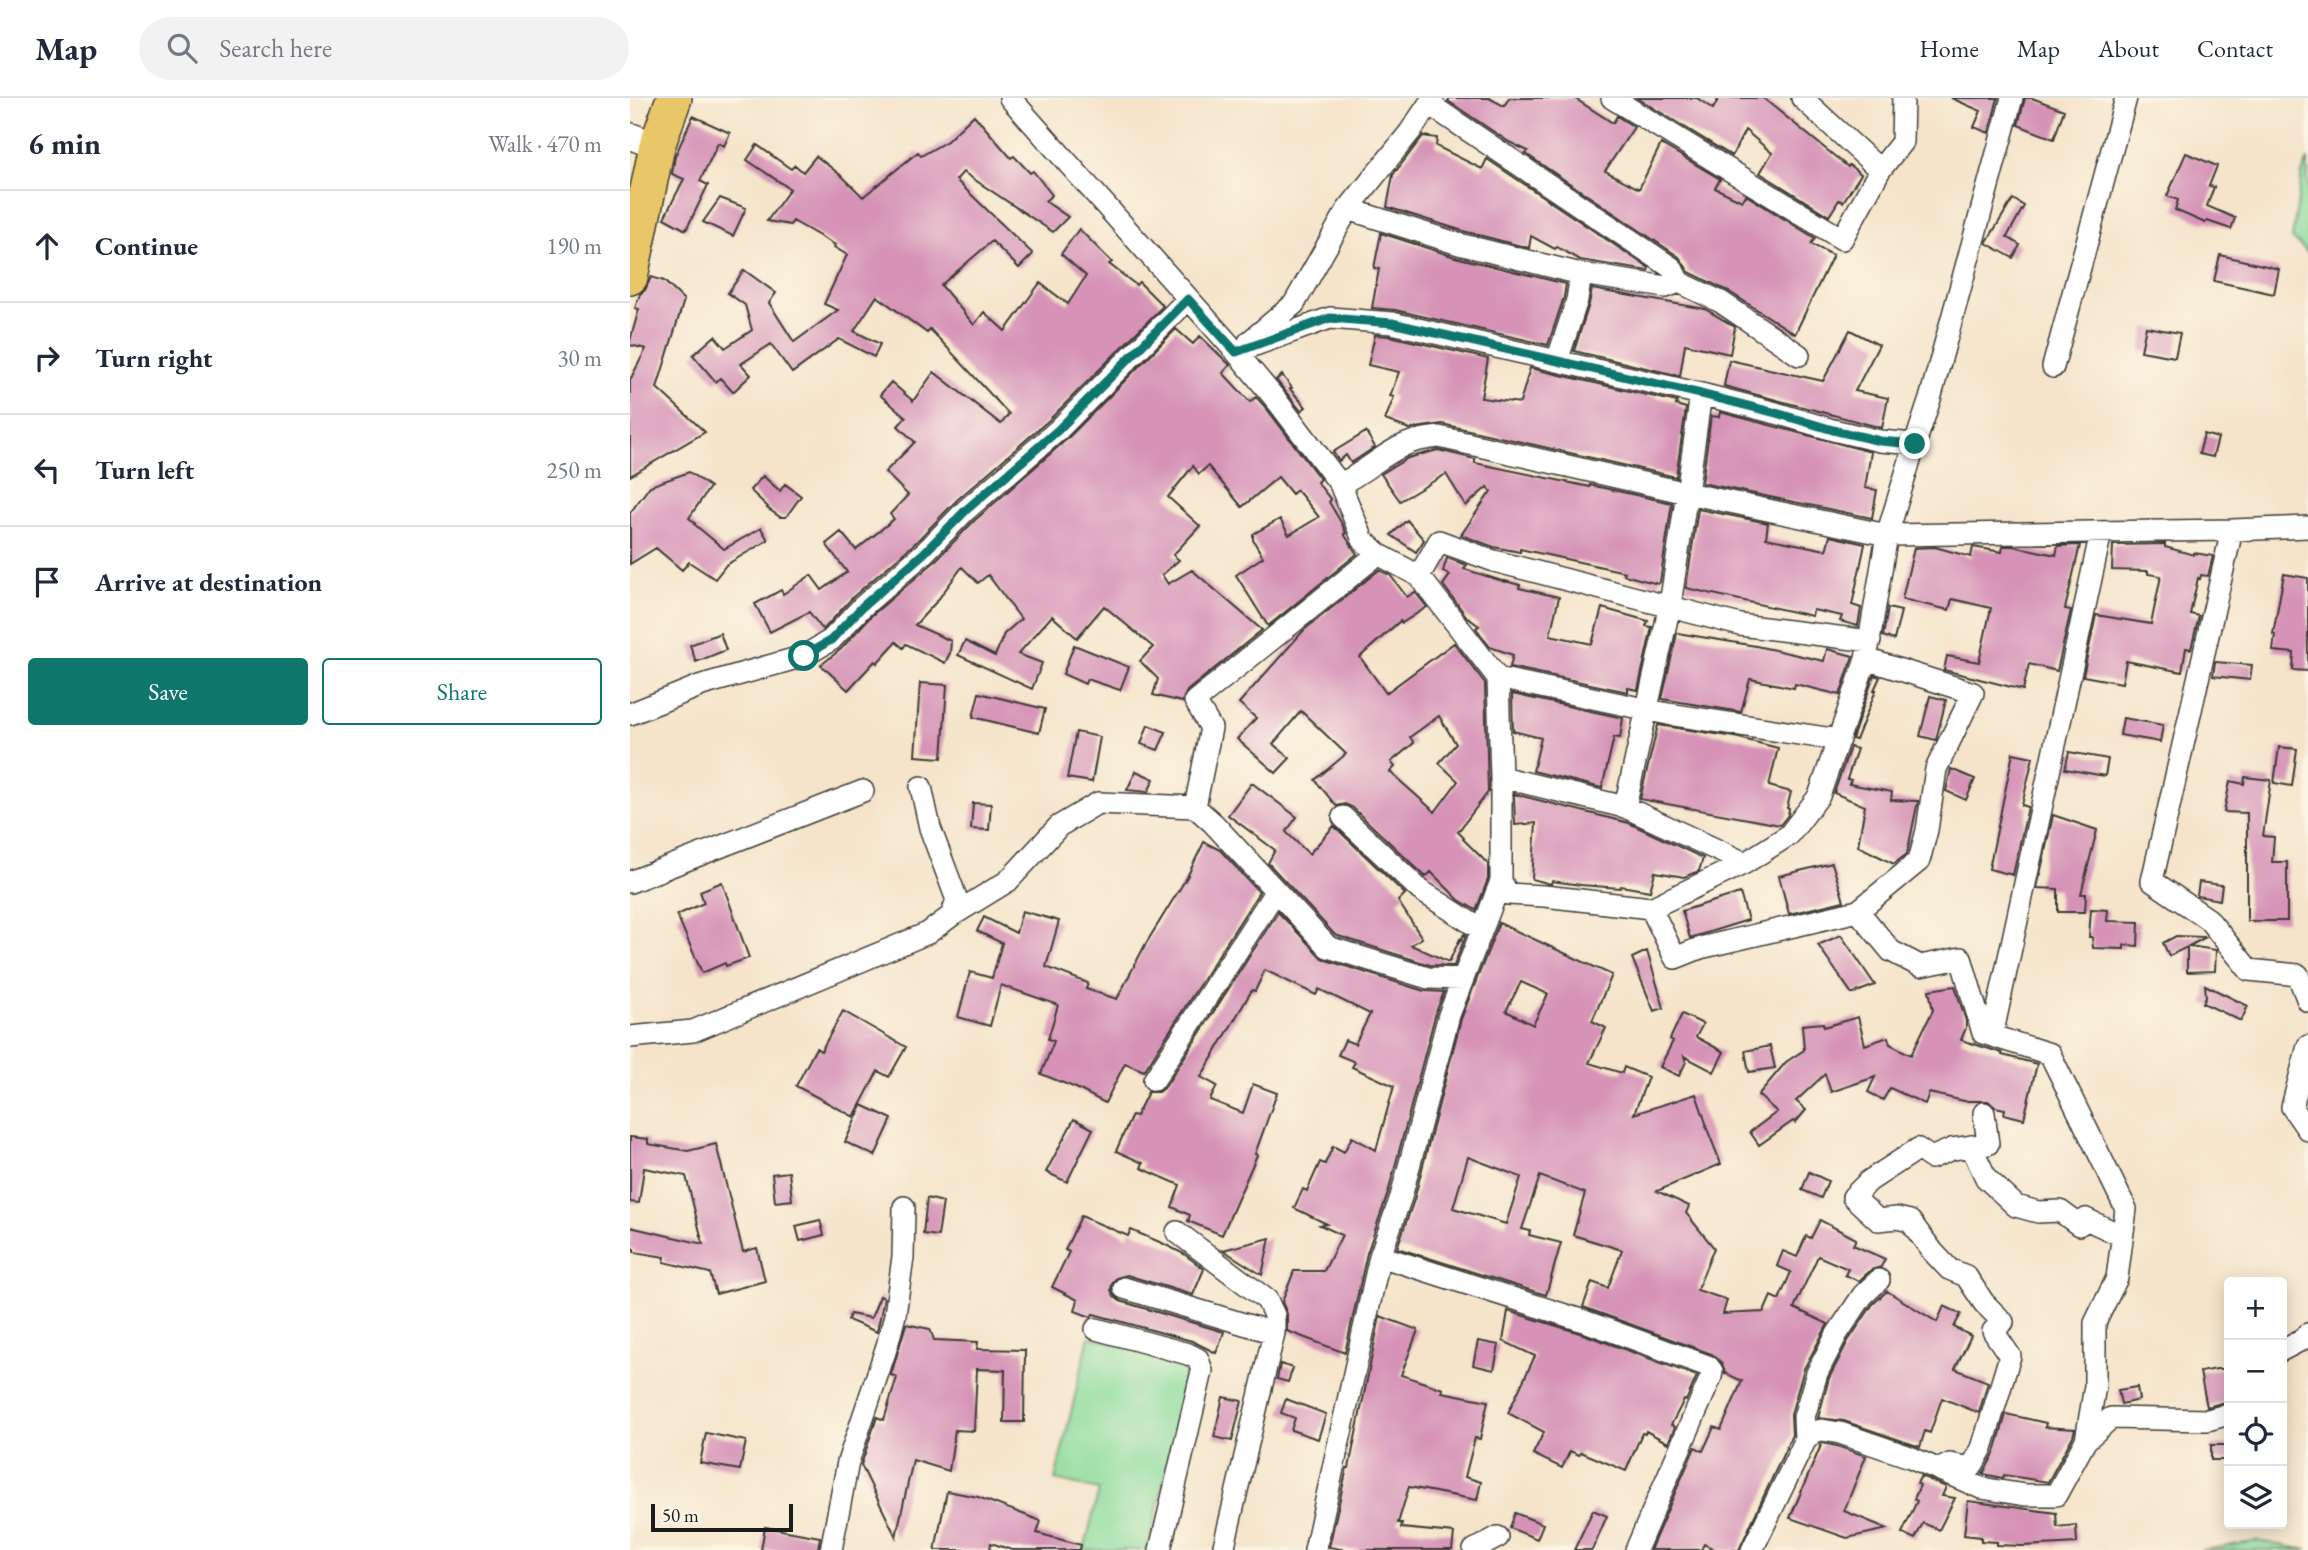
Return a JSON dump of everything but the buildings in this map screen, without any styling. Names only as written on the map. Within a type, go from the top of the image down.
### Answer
[{"type":"highway","points":[[630,277],[643,141],[674,98]]},
{"type":"street","points":[[1010,98],[1277,401],[1340,484],[1363,540],[1378,554],[1419,576],[1498,678],[1502,777],[1501,881],[1449,1015],[1401,1197],[1380,1256],[1315,1550]]},
{"type":"street","points":[[1612,98],[1842,239],[1880,170],[1902,142],[1903,98]]},
{"type":"street","points":[[1802,98],[1880,170]]},
{"type":"street","points":[[1501,881],[1508,894],[1651,908],[1745,863],[1789,835],[1819,796],[1868,650],[1887,535],[1933,386],[2011,98]]},
{"type":"street","points":[[2053,367],[2126,98]]},
{"type":"street","points":[[1236,352],[1294,304],[1348,209],[1410,132],[1431,101],[1672,268],[1679,282],[1721,302],[1799,355]]},
{"type":"street","points":[[1348,209],[1459,244],[1581,274],[1666,287],[1679,282]]},
{"type":"street","points":[[1557,362],[1577,300],[1581,274]]},
{"type":"street","points":[[630,714],[702,685],[804,656],[831,640],[862,607],[924,553],[966,510],[1058,430],[1188,299]]},
{"type":"street","points":[[1236,352],[1330,318],[1392,323],[1701,394],[1880,441],[1915,444]]},
{"type":"street","points":[[1625,807],[1670,606],[1701,394]]},
{"type":"street","points":[[1340,484],[1358,476],[1390,453],[1412,442],[1439,437],[1887,535],[2308,527]]},
{"type":"street","points":[[2232,530],[2152,881],[2208,919],[2249,970],[2298,975],[2308,1001]]},
{"type":"street","points":[[1992,1036],[2101,532]]},
{"type":"street","points":[[1419,576],[1439,541],[1494,561],[1740,625],[1868,650],[1973,693],[1936,769],[1927,830],[1919,861],[1858,911],[1700,948],[1675,958],[1651,908]]},
{"type":"street","points":[[1195,807],[1211,728],[1195,701],[1378,554]]},
{"type":"street","points":[[1498,678],[1647,709],[1839,740]]},
{"type":"street","points":[[1502,777],[1625,807],[1745,863]]},
{"type":"street","points":[[921,787],[930,828],[957,900],[951,916]]},
{"type":"street","points":[[630,882],[863,791]]},
{"type":"street","points":[[630,1037],[693,1031],[928,933],[1009,881],[1059,826],[1098,803],[1195,807],[1328,947],[1428,978],[1463,979]]},
{"type":"street","points":[[1343,817],[1420,890],[1482,930]]},
{"type":"street","points":[[1154,1080],[1275,892]]},
{"type":"street","points":[[1752,1550],[1805,1441],[1813,1432],[1822,1430],[1840,1433],[1910,1457],[1981,1488],[2025,1495],[2056,1495],[2086,1440],[2095,1385],[2095,1323],[2117,1278],[2126,1209],[2050,1054],[1983,1033],[1961,958],[1920,966],[1891,951],[1858,911]]},
{"type":"street","points":[[2308,1046],[2292,1107],[2308,1130]]},
{"type":"street","points":[[1939,1470],[1950,1464],[1971,1468],[1982,1447],[2010,1356],[1993,1331],[2003,1322],[1984,1303],[1966,1276],[1949,1269],[1933,1252],[1910,1221],[1897,1218],[1878,1220],[1853,1197],[1869,1181],[1918,1149],[1931,1158],[1952,1149],[1988,1144],[1984,1113]]},
{"type":"street","points":[[1971,1146],[1986,1178],[2016,1206],[2038,1212],[2060,1211],[2078,1225],[2086,1219],[2122,1236]]},
{"type":"street","points":[[831,1550],[848,1462],[895,1315],[902,1257],[904,1208]]},
{"type":"street","points":[[1177,1231],[1267,1300],[1274,1315],[1274,1333],[1223,1550]]},
{"type":"street","points":[[1380,1256],[1587,1322],[1707,1366],[1712,1371],[1636,1550]]},
{"type":"street","points":[[1805,1441],[1804,1417],[1817,1373],[1863,1296],[1880,1280]]},
{"type":"street","points":[[1124,1288],[1274,1333]]},
{"type":"street","points":[[1096,1329],[1188,1354],[1198,1359],[1202,1371],[1160,1550]]},
{"type":"street","points":[[2287,1347],[2308,1334]]},
{"type":"street","points":[[2086,1440],[2111,1418],[2208,1420],[2224,1415]]},
{"type":"street","points":[[1474,1550],[1498,1537]]},
{"type":"green space","points":[[2308,159],[2308,253],[2292,238],[2302,174]]},
{"type":"green space","points":[[1089,1337],[1193,1362],[1147,1550],[1084,1550],[1099,1490],[1055,1480]]},
{"type":"green space","points":[[2258,1541],[2308,1550],[2201,1550]]},
{"type":"route","points":[[804,656],[831,640],[862,607],[924,553],[966,510],[1058,430],[1188,299],[1236,352],[1330,318],[1392,323],[1701,394],[1880,441],[1915,444]]}]
